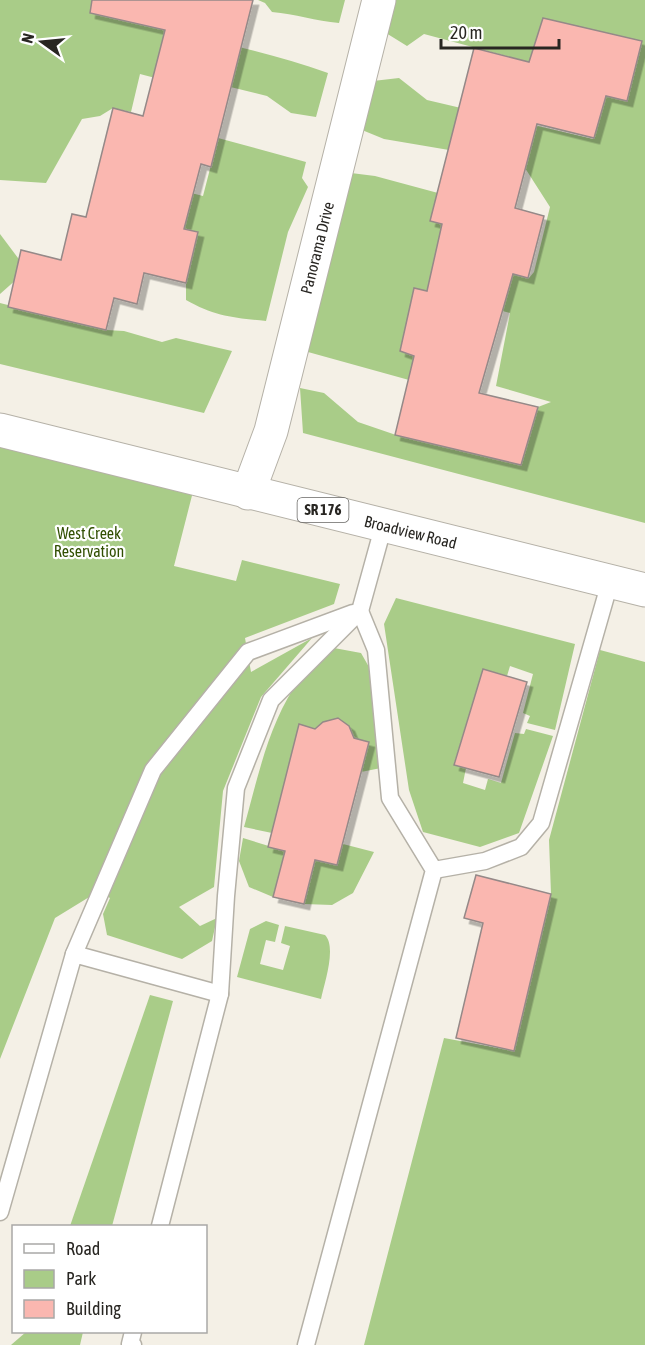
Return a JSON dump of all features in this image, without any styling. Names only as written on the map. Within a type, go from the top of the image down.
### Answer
[{"type":"main road","name":"Panorama Drive","points":[[248,493],[272,431],[379,0]]},
{"type":"main road","name":"Broadview Road","points":[[0,429],[248,493],[384,524],[645,590]]},
{"type":"lane","points":[[161,1225],[220,994],[236,788],[271,700],[360,611],[384,524]]},
{"type":"lane","points":[[434,870],[485,861],[521,847],[541,823],[610,582]]},
{"type":"lane","points":[[306,1345],[434,870],[390,798],[376,650],[360,611]]},
{"type":"lane","points":[[0,1212],[74,954],[153,770],[248,652],[360,611]]},
{"type":"lane","points":[[74,954],[220,994]]},
{"type":"green space","points":[[0,0],[142,0],[143,25],[259,52],[328,73],[316,117],[291,113],[267,96],[161,70],[159,79],[140,74],[131,112],[113,108],[100,116],[82,119],[46,183],[0,180]]},
{"type":"green space","points":[[258,0],[345,0],[339,23],[272,12],[265,3]]},
{"type":"green space","points":[[394,0],[645,0],[645,523],[303,433],[300,388],[324,393],[358,422],[396,435],[521,465],[538,407],[551,402],[496,386],[510,313],[415,288],[400,350],[415,356],[409,380],[308,352],[351,173],[375,176],[438,193],[442,224],[436,254],[529,278],[534,272],[550,207],[525,168],[449,150],[384,139],[362,130],[373,81],[399,78],[427,100],[593,139],[606,96],[627,100],[642,42],[543,18],[529,62],[424,34],[407,46],[386,33]]},
{"type":"green space","points":[[218,138],[306,162],[302,178],[308,187],[288,232],[266,321],[225,315],[206,310],[186,300],[186,283],[198,232],[149,221],[106,171],[203,196]]},
{"type":"green space","points":[[0,234],[27,270],[0,294]]},
{"type":"green space","points":[[0,303],[106,330],[124,331],[162,342],[176,338],[232,351],[204,413],[0,364]]},
{"type":"green space","name":"West Creek Reservation","points":[[0,429],[197,476],[174,566],[236,581],[242,560],[340,584],[334,604],[245,638],[251,672],[312,638],[261,697],[223,791],[214,887],[179,907],[200,926],[217,918],[212,941],[182,959],[107,935],[103,914],[110,898],[99,891],[55,918],[0,1059]]},
{"type":"green space","points":[[396,598],[575,644],[555,730],[527,723],[530,716],[523,713],[533,674],[510,666],[507,676],[483,669],[454,764],[466,768],[463,783],[485,790],[488,779],[501,783],[515,733],[524,734],[526,729],[553,736],[519,833],[480,847],[423,832],[409,790],[384,624]]},
{"type":"green space","points":[[334,648],[361,653],[369,667],[381,768],[361,772],[369,742],[354,738],[339,719],[323,722],[315,729],[272,833],[244,827],[272,731],[289,695],[300,679]]},
{"type":"green space","points":[[600,650],[645,662],[645,1345],[364,1345],[444,1038],[514,1051],[551,894],[549,840]]},
{"type":"green space","points":[[243,838],[285,851],[273,897],[249,887],[239,861]]},
{"type":"green space","points":[[343,844],[374,852],[353,893],[332,905],[304,904],[315,860],[337,865]]},
{"type":"green space","points":[[266,921],[279,925],[275,942],[266,940],[260,964],[283,970],[290,946],[281,943],[285,926],[325,935],[330,948],[330,957],[321,999],[237,977],[250,929]]},
{"type":"green space","points":[[150,995],[173,1001],[112,1225],[70,1225]]},
{"type":"green space","points":[[25,1333],[83,1333],[80,1345],[11,1345]]},
{"type":"building","points":[[92,0],[253,0],[211,167],[201,164],[184,229],[198,232],[186,283],[144,273],[137,304],[114,298],[106,330],[8,307],[21,250],[61,260],[72,214],[86,217],[113,108],[143,116],[165,30],[90,13]]},
{"type":"building","points":[[543,18],[642,41],[627,101],[606,96],[594,138],[537,124],[515,208],[544,216],[528,278],[513,274],[479,393],[538,407],[521,465],[395,435],[414,356],[400,351],[414,288],[427,291],[442,224],[430,221],[474,48],[529,62]]},
{"type":"building","points":[[483,669],[527,682],[499,777],[454,765]]},
{"type":"building","points":[[338,718],[349,726],[354,738],[369,742],[337,865],[315,860],[304,904],[273,897],[285,851],[268,847],[299,724],[315,729],[323,722]]},
{"type":"building","points":[[476,875],[551,894],[514,1051],[456,1038],[483,923],[464,918]]}]
